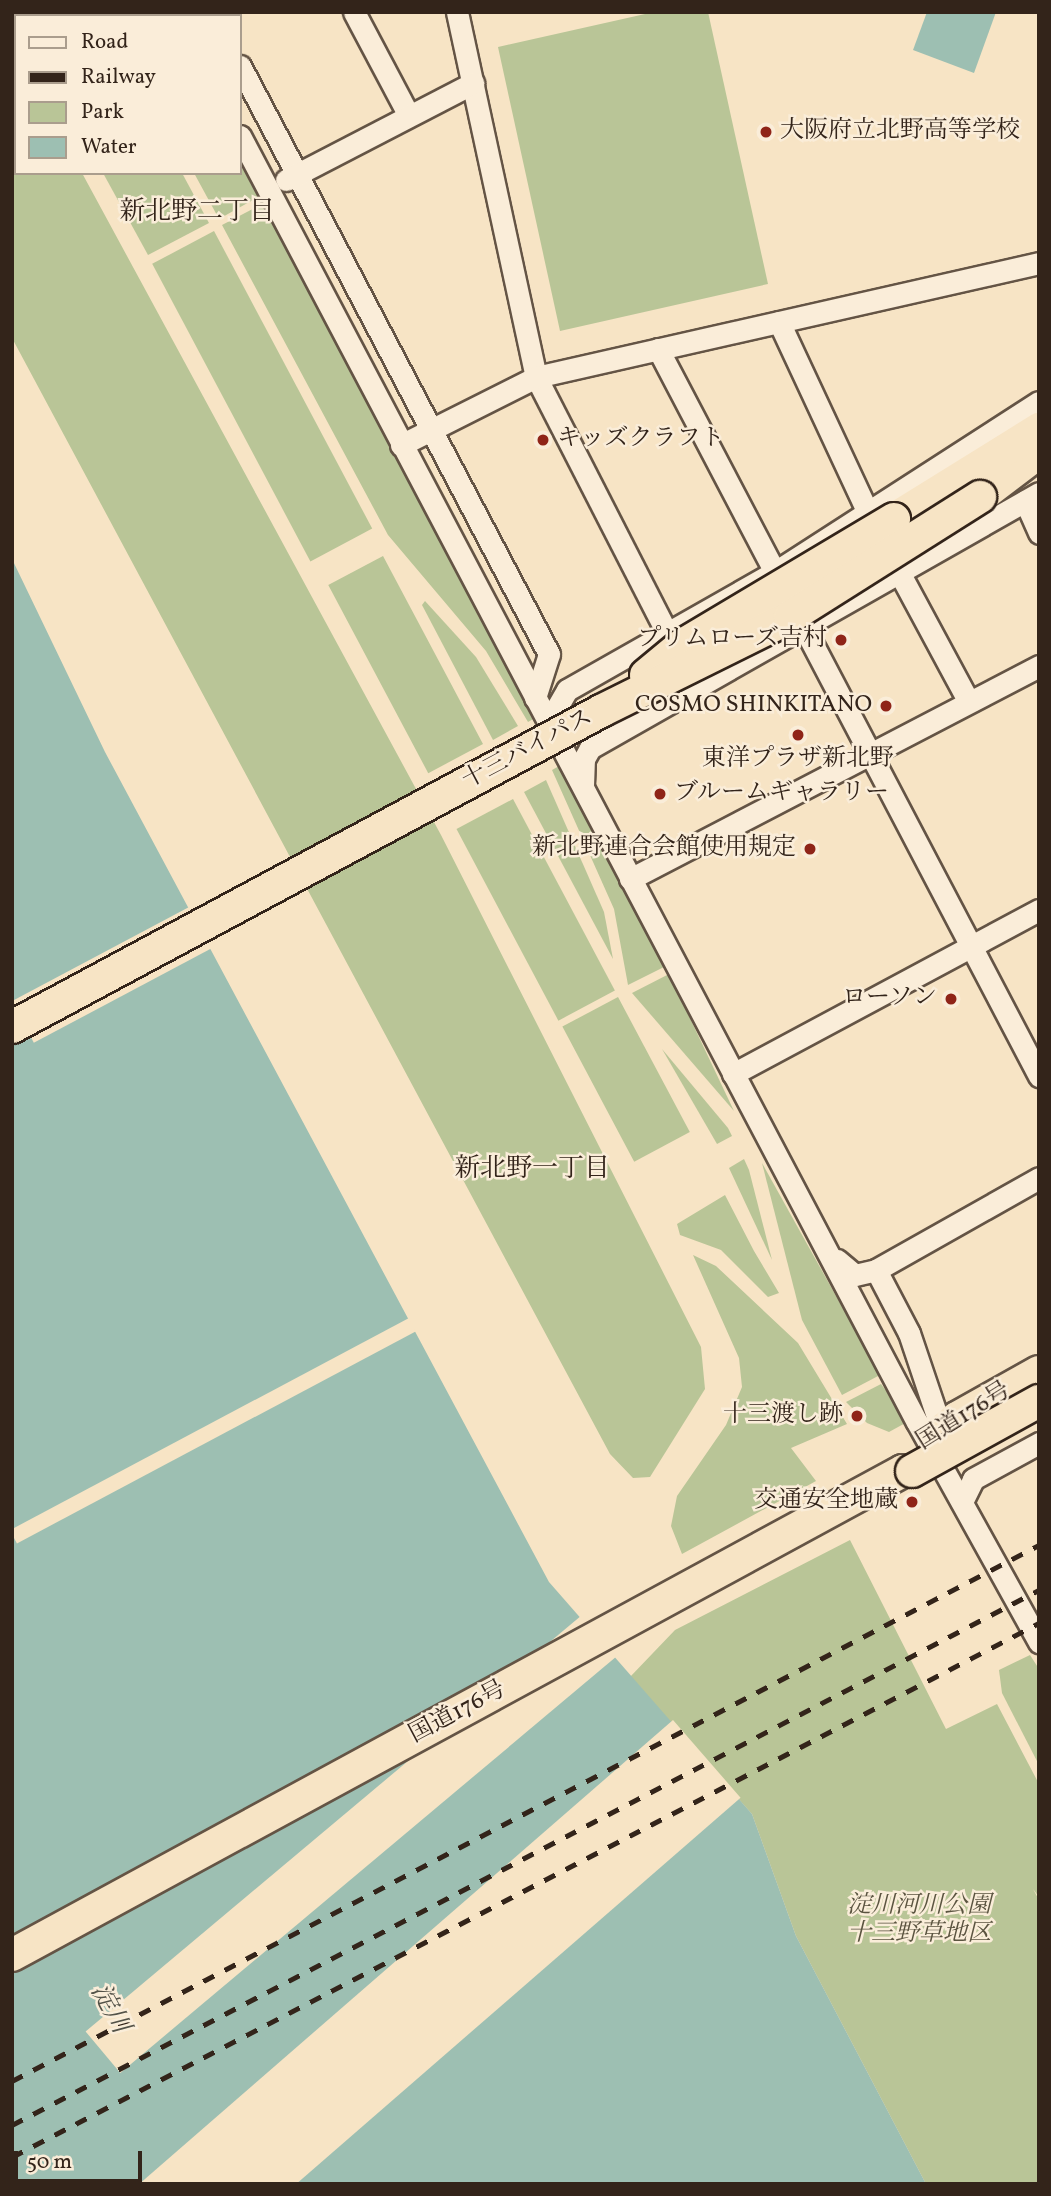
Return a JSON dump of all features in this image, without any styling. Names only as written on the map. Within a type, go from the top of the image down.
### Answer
[{"type":"highway","points":[[601,711],[681,646],[881,516],[1039,429]]},
{"type":"highway","points":[[980,497],[1039,452]]},
{"type":"highway","name":"十三バイパス","points":[[12,1027],[601,711],[790,617],[980,497],[1039,465]]},
{"type":"highway","name":"国道176号","points":[[901,1469],[948,1426],[1039,1372]]},
{"type":"highway","name":"国道176号","points":[[12,1955],[901,1469],[1039,1401]]},
{"type":"street","points":[[354,12],[408,114]]},
{"type":"street","points":[[457,12],[536,377],[696,689]]},
{"type":"street","points":[[242,70],[550,654],[535,698]]},
{"type":"street","points":[[269,189],[408,114],[473,83]]},
{"type":"street","points":[[242,140],[733,1074],[1039,1642]]},
{"type":"street","points":[[401,445],[536,377],[1039,263]]},
{"type":"street","points":[[779,322],[881,516]]},
{"type":"street","points":[[658,349],[1039,1076]]},
{"type":"street","points":[[554,732],[558,702],[567,690],[775,572],[881,516],[1039,402]]},
{"type":"street","points":[[583,788],[584,759],[590,748],[1032,497],[1039,533]]},
{"type":"street","points":[[900,574],[969,702]]},
{"type":"street","points":[[630,879],[1039,666]]},
{"type":"street","points":[[733,1074],[1039,910]]},
{"type":"street","points":[[830,1252],[855,1275],[876,1269],[1039,1178]]},
{"type":"street","points":[[876,1269],[909,1333],[937,1416],[948,1426]]},
{"type":"street","points":[[887,1289],[873,1286],[866,1298],[892,1373]]},
{"type":"street","points":[[962,1502],[973,1479],[1039,1443]]},
{"type":"green space","points":[[16,12],[93,12],[93,14]]},
{"type":"green space","points":[[654,12],[708,12],[768,284],[560,331],[498,47]]},
{"type":"green space","points":[[12,44],[14,175],[83,175],[441,835],[701,1347],[705,1389],[650,1477],[633,1478],[610,1454],[12,338]]},
{"type":"green space","points":[[242,167],[258,197],[219,219],[195,175],[242,175]]},
{"type":"green space","points":[[104,175],[183,175],[209,223],[148,255]]},
{"type":"green space","points":[[262,204],[535,718],[528,722],[486,651],[388,535],[222,225]]},
{"type":"green space","points":[[214,231],[372,529],[310,561],[152,264]]},
{"type":"green space","points":[[383,556],[483,744],[428,773],[328,585]]},
{"type":"green space","points":[[425,601],[476,657],[518,726],[493,740],[422,605]]},
{"type":"green space","points":[[561,765],[664,967],[628,985],[614,909],[552,770]]},
{"type":"green space","points":[[546,780],[604,912],[613,959],[524,792]]},
{"type":"green space","points":[[513,799],[615,991],[558,1021],[456,829]]},
{"type":"green space","points":[[669,974],[734,1111],[632,993]]},
{"type":"green space","points":[[618,997],[690,1132],[634,1162],[562,1027]]},
{"type":"green space","points":[[662,1049],[728,1128],[732,1136],[717,1144]]},
{"type":"green space","points":[[744,1159],[749,1170],[772,1260],[729,1168]]},
{"type":"green space","points":[[762,1163],[880,1375],[842,1395],[802,1320]]},
{"type":"green space","points":[[725,1195],[779,1293],[768,1297],[721,1250],[680,1235],[677,1224]]},
{"type":"green space","points":[[693,1255],[716,1266],[798,1343],[847,1424],[791,1448],[816,1481],[682,1554],[671,1526],[677,1496],[726,1425],[742,1387],[739,1358]]},
{"type":"green space","points":[[881,1384],[909,1421],[889,1432],[867,1423],[846,1402]]},
{"type":"green space","name":"淀川河川公園 十三野草地区","points":[[850,1540],[946,1729],[997,1704],[1039,1784],[1039,1897],[1033,1889],[1039,1900],[1039,2184],[926,2184],[796,1936],[752,1814],[630,1677],[675,1630]]},
{"type":"green space","points":[[1030,1655],[1039,1669],[1039,1765],[1002,1693],[999,1670]]},
{"type":"water","points":[[927,12],[996,12],[974,73],[913,50]]},
{"type":"water","name":"淀川","points":[[12,559],[105,752],[549,1582],[752,1814],[796,1936],[926,2184],[12,2184]]},
{"type":"pier","points":[[191,906],[213,947],[34,1043],[12,1001]]},
{"type":"pier","points":[[409,1318],[416,1331],[17,1543],[12,1529]]},
{"type":"pier","points":[[582,1615],[617,1656],[120,2073],[86,2032]]},
{"type":"pier","points":[[673,1720],[741,1798],[296,2184],[139,2184]]},
{"type":"railway","points":[[12,2081],[1039,1545]]},
{"type":"railway","points":[[12,2125],[1039,1590]]},
{"type":"railway","points":[[12,2157],[1039,1623]]},
{"type":"place","name":"大阪府立北野高等学校","points":[[766,132]]},
{"type":"place","name":"キッズクラフト","points":[[543,440]]},
{"type":"place","name":"プリムローズ吉村","points":[[841,640]]},
{"type":"place","name":"COSMO SHINKITANO","points":[[886,706]]},
{"type":"place","name":"東洋プラザ新北野","points":[[798,735]]},
{"type":"place","name":"ブルームギャラリー","points":[[660,794]]},
{"type":"place","name":"新北野連合会館使用規定","points":[[810,849]]},
{"type":"place","name":"ローソン","points":[[951,999]]},
{"type":"place","name":"十三渡し跡","points":[[857,1416]]},
{"type":"place","name":"交通安全地蔵","points":[[912,1502]]},
{"type":"district","name":"新北野二丁目","points":[[197,213]]},
{"type":"district","name":"新北野一丁目","points":[[532,1170]]}]
